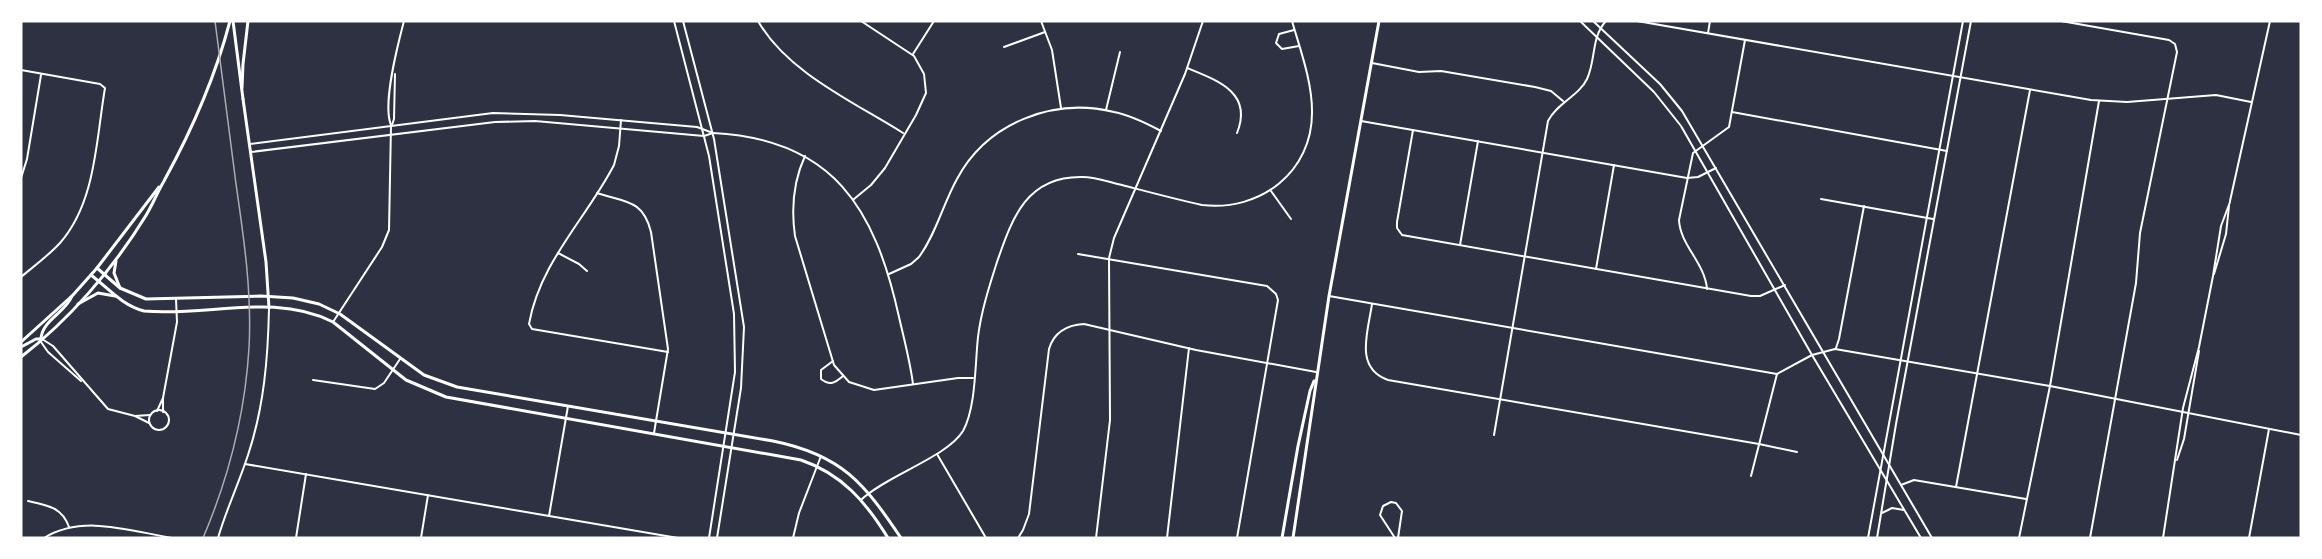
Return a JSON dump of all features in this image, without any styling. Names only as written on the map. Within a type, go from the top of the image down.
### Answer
[{"type":"main road","points":[[231,21],[252,152],[269,308]]},
{"type":"main road","points":[[21,357],[98,280],[144,219],[203,101],[231,21]]},
{"type":"main road","points":[[243,99],[243,64],[248,21]]},
{"type":"main road","points":[[1293,538],[1314,404],[1316,372],[1379,21]]},
{"type":"main road","points":[[21,342],[73,295],[97,268],[162,183]]},
{"type":"main road","points":[[117,257],[114,269],[120,288]]},
{"type":"main road","points":[[97,268],[120,288],[146,299],[269,296],[309,301],[340,314],[424,375],[457,387],[789,444],[841,466],[869,493],[901,538]]},
{"type":"main road","points":[[91,274],[128,306],[144,311],[269,308],[306,311],[333,322],[392,369],[419,387],[446,397],[732,447],[818,465],[843,481],[862,499],[888,538]]},
{"type":"main road","points":[[74,306],[98,292],[115,296]]},
{"type":"main road","points":[[41,339],[42,330],[68,304],[73,295]]},
{"type":"main road","points":[[21,347],[36,339],[41,339]]},
{"type":"main road","points":[[1282,538],[1298,446],[1310,391],[1315,379]]},
{"type":"street","points":[[333,322],[382,247],[389,230],[391,125],[389,100],[404,21]]},
{"type":"street","points":[[674,21],[704,136],[734,314],[735,372],[709,538]]},
{"type":"street","points":[[682,21],[713,133],[744,327],[743,369],[717,538]]},
{"type":"street","points":[[758,21],[775,46],[798,68],[904,134]]},
{"type":"street","points":[[854,199],[885,168],[926,93],[924,74],[918,61],[861,21]]},
{"type":"street","points":[[912,55],[934,21]]},
{"type":"street","points":[[1041,21],[1052,50],[1061,108]]},
{"type":"street","points":[[1096,538],[1110,420],[1109,258],[1114,238],[1187,69],[1203,21]]},
{"type":"street","points":[[862,499],[889,479],[937,454],[963,431],[970,410],[980,327],[989,288],[1011,222],[1022,204],[1041,187],[1067,178],[1092,178],[1202,205],[1220,207],[1246,202],[1271,191],[1297,165],[1312,125],[1312,102],[1292,21]]},
{"type":"street","points":[[1580,21],[1654,92],[1670,111],[1921,538]]},
{"type":"street","points":[[1593,21],[1667,91],[1682,111],[1932,538]]},
{"type":"street","points":[[1494,435],[1548,121],[1554,110],[1587,80],[1596,36],[1606,21]]},
{"type":"street","points":[[1637,21],[2099,101],[2127,102],[2216,95],[2251,102]]},
{"type":"street","points":[[1708,33],[1710,21]]},
{"type":"street","points":[[1868,538],[1963,21]]},
{"type":"street","points":[[1877,538],[1907,362],[1971,21]]},
{"type":"street","points":[[2061,21],[2169,40],[2175,44],[2177,51],[2140,233],[2136,283],[2090,538]]},
{"type":"street","points":[[2213,276],[2226,234],[2229,202],[2270,21]]},
{"type":"street","points":[[1294,30],[1279,34],[1276,43],[1282,49],[1299,46]]},
{"type":"street","points":[[1004,47],[1045,32]]},
{"type":"street","points":[[1707,289],[1706,278],[1680,229],[1687,178],[1695,150],[1726,131],[1731,122],[1745,40]]},
{"type":"street","points":[[1106,110],[1120,52]]},
{"type":"street","points":[[1372,63],[1419,72],[1441,71],[1535,87],[1551,91],[1563,101]]},
{"type":"street","points":[[1187,69],[1221,83],[1233,94],[1242,113],[1237,133]]},
{"type":"street","points":[[21,70],[104,86],[87,193],[79,215],[61,242],[21,277]]},
{"type":"street","points":[[21,178],[27,159],[41,74]]},
{"type":"street","points":[[1956,487],[2030,90]]},
{"type":"street","points":[[2019,538],[2050,386],[2099,101]]},
{"type":"street","points":[[889,274],[911,264],[919,257],[957,179],[980,148],[1003,130],[1024,118],[1061,108],[1088,108],[1126,115],[1161,131]]},
{"type":"street","points":[[1732,112],[1947,151]]},
{"type":"street","points":[[250,144],[391,125],[507,113],[702,128],[713,133],[770,141],[805,156],[831,175],[854,199],[868,224],[889,274],[913,385]]},
{"type":"street","points":[[621,120],[619,146],[614,165],[540,284],[532,308],[530,327],[668,352]]},
{"type":"street","points":[[252,152],[495,122],[535,121],[704,136],[713,133]]},
{"type":"street","points":[[1361,121],[1687,178],[1698,177],[1716,168]]},
{"type":"street","points":[[1413,130],[1397,222],[1399,232],[1406,236],[1751,296],[1760,296],[1785,285]]},
{"type":"street","points":[[1460,245],[1478,141]]},
{"type":"street","points":[[805,156],[799,168],[794,193],[793,221],[806,275],[832,361],[843,376],[857,386],[869,390],[958,378],[974,378]]},
{"type":"street","points":[[1596,269],[1614,165]]},
{"type":"street","points":[[1271,191],[1291,219]]},
{"type":"street","points":[[597,193],[629,201],[642,211],[647,220],[653,243],[668,352],[654,434]]},
{"type":"street","points":[[1821,199],[1934,219]]},
{"type":"street","points":[[2176,462],[2189,415],[2217,244],[2223,216],[2229,202]]},
{"type":"street","points":[[1835,349],[1839,339],[1864,206]]},
{"type":"street","points":[[558,253],[579,264],[587,272]]},
{"type":"street","points":[[1078,254],[1267,286],[1278,300],[1237,538]]},
{"type":"street","points":[[1329,296],[1777,374],[1812,355],[1835,349],[2050,386],[2182,414],[2301,435]]},
{"type":"street","points":[[135,416],[149,423],[154,429],[164,428],[168,421],[163,412],[163,398],[177,324],[176,299]]},
{"type":"street","points":[[1372,304],[1365,355],[1371,370],[1388,380],[1797,452]]},
{"type":"street","points":[[218,538],[245,464],[261,403],[267,359],[269,308]]},
{"type":"street","points":[[1018,538],[1029,514],[1047,362],[1051,342],[1059,332],[1084,324],[1266,364],[1316,372]]},
{"type":"street","points":[[41,339],[53,346],[80,376],[82,382]]},
{"type":"street","points":[[41,339],[47,351],[108,409],[117,413],[150,416],[157,411],[163,398]]},
{"type":"street","points":[[2163,538],[2182,414],[2199,347]]},
{"type":"street","points":[[1167,538],[1189,348]]},
{"type":"street","points":[[313,380],[375,389],[384,383],[400,359]]},
{"type":"street","points":[[832,361],[821,370],[821,379],[831,383],[837,382],[843,376]]},
{"type":"street","points":[[1751,476],[1777,374]]},
{"type":"street","points":[[549,516],[568,406]]},
{"type":"street","points":[[157,411],[163,412]]},
{"type":"street","points":[[149,423],[150,416]]},
{"type":"street","points":[[2249,538],[2269,429]]},
{"type":"street","points":[[937,454],[986,538]]},
{"type":"street","points":[[793,538],[799,513],[821,456]]},
{"type":"street","points":[[245,464],[678,538]]},
{"type":"street","points":[[296,538],[306,474]]},
{"type":"street","points":[[1901,485],[1914,480],[2026,500]]},
{"type":"street","points":[[421,538],[428,495]]},
{"type":"street","points":[[28,501],[56,508],[64,515],[69,527]]},
{"type":"street","points":[[1390,502],[1396,503],[1402,511],[1396,538],[1380,515],[1383,506],[1390,502]]},
{"type":"street","points":[[1881,513],[1892,508],[1904,510]]},
{"type":"street","points":[[44,538],[69,527],[94,525],[172,538]]},
{"type":"street","points":[[59,530],[59,537]]},
{"type":"street","points":[[130,538],[132,531]]},
{"type":"railway","points":[[203,538],[221,492],[240,421],[247,373],[250,327],[244,246],[215,21]]}]
